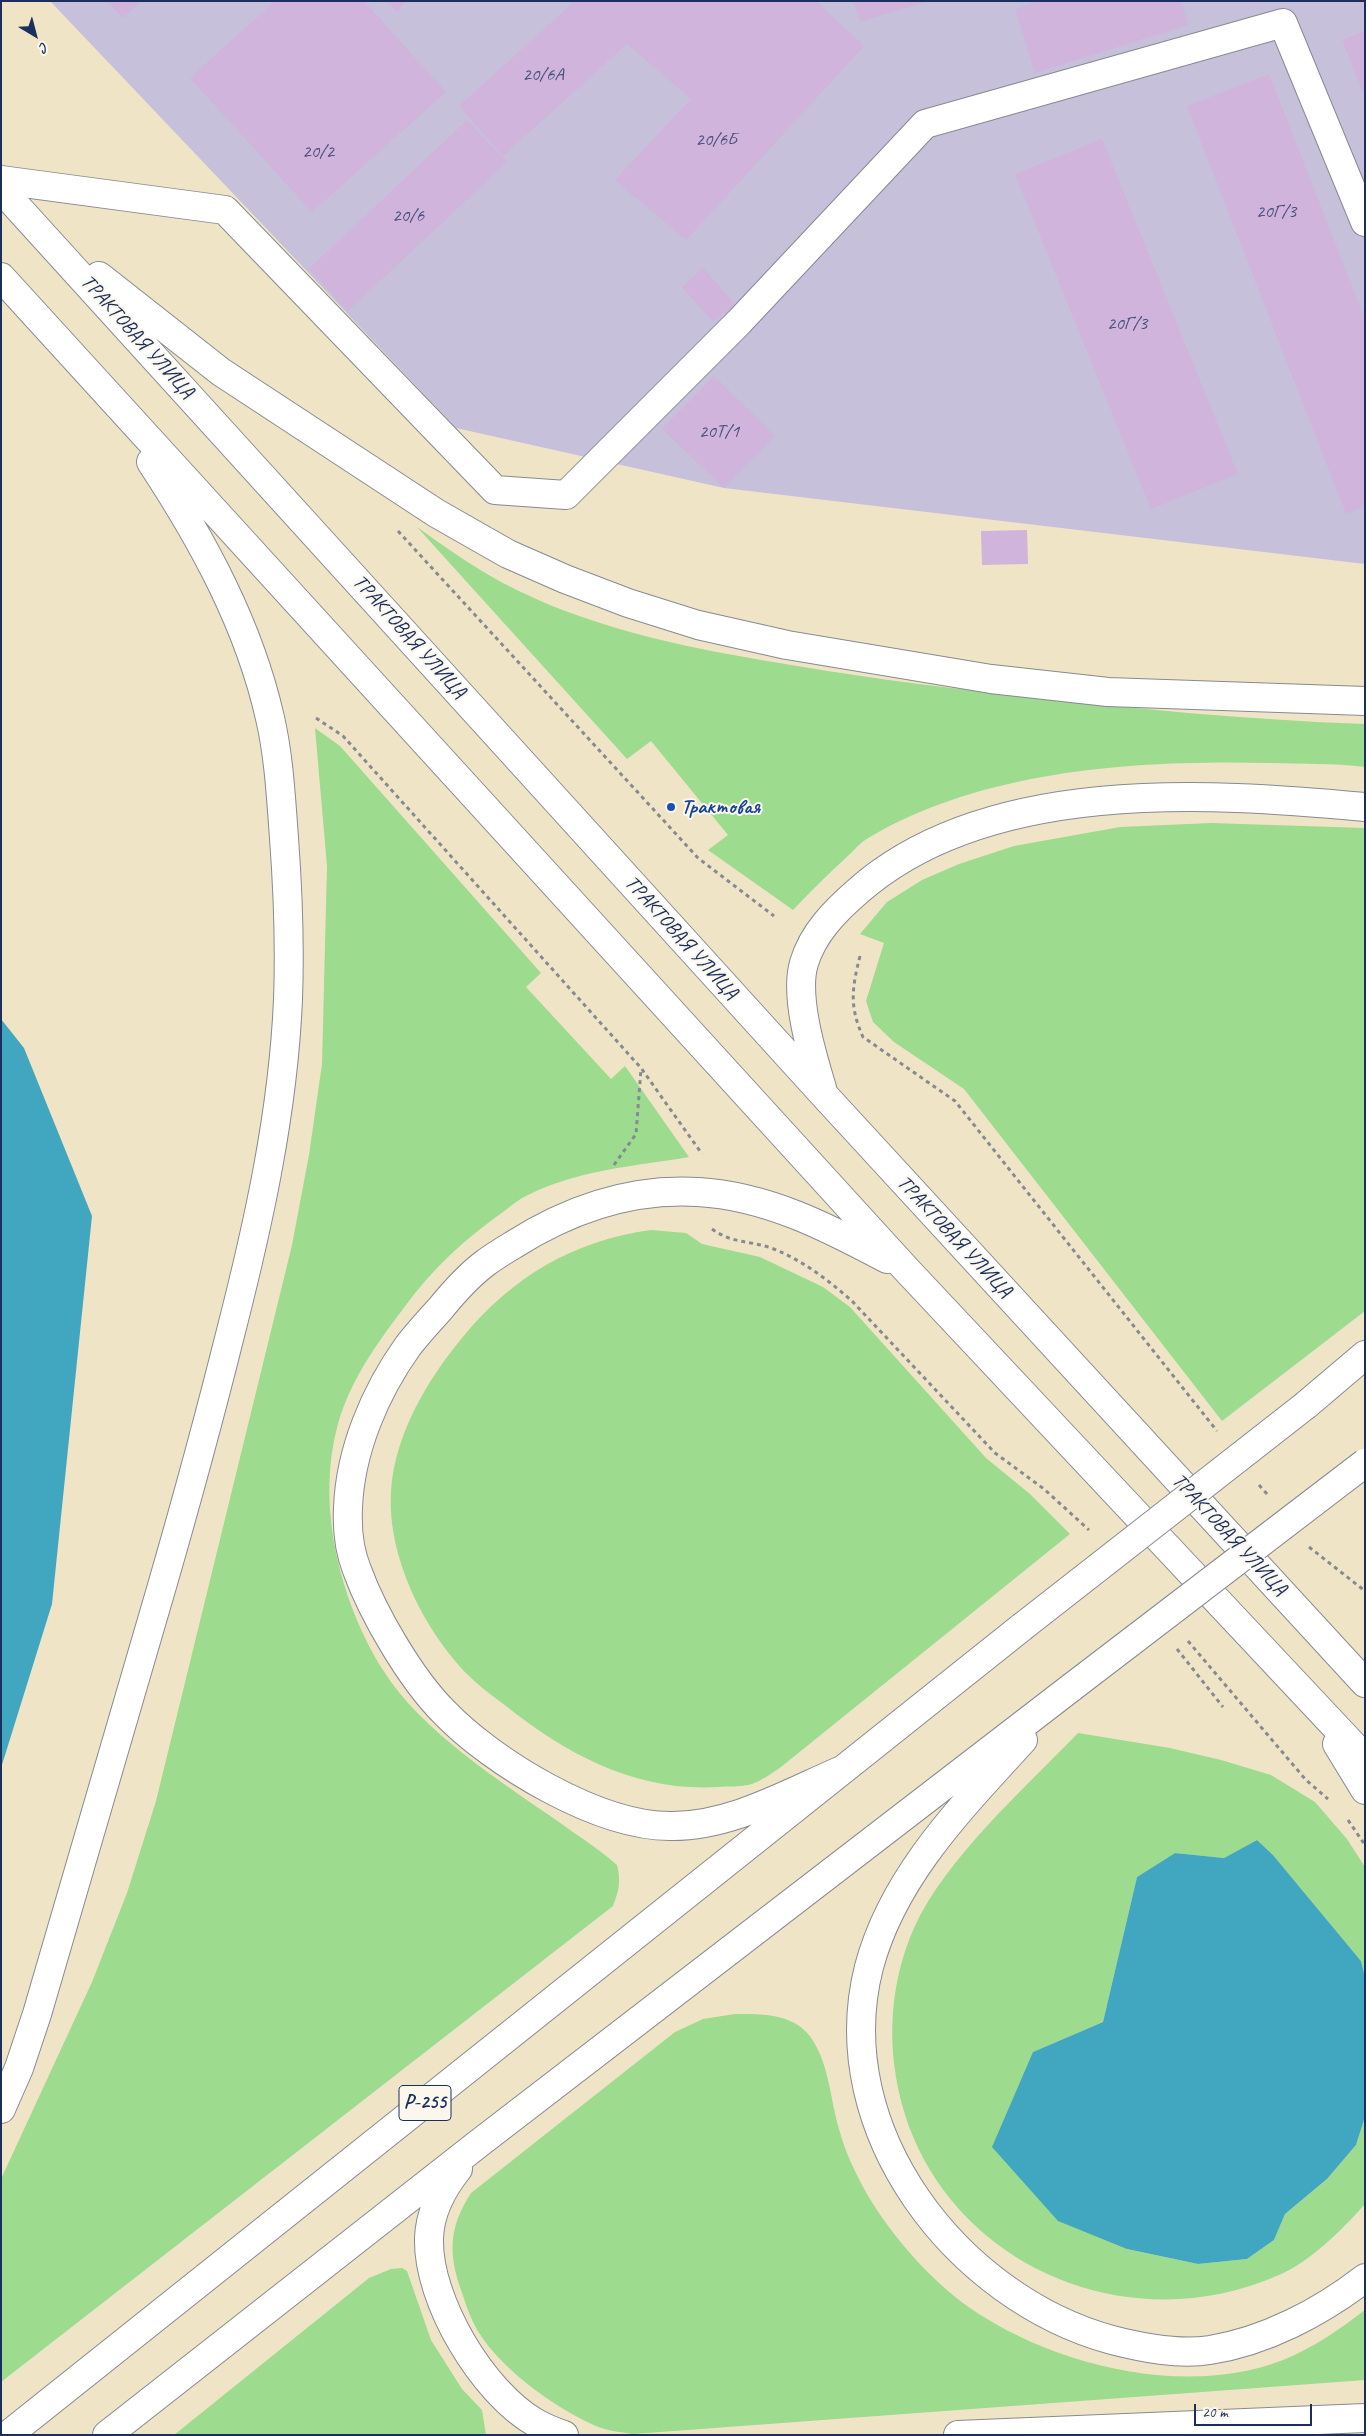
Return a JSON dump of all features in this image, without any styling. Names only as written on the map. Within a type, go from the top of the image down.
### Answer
[{"type":"main road","points":[[1,180],[225,210],[495,490],[566,495],[739,322],[926,124],[1283,23],[1365,222]]},
{"type":"main road","name":"ТРАКТОВАЯ УЛИЦА","points":[[1,189],[824,1095],[1365,1682]]},
{"type":"main road","points":[[36,226],[221,372],[436,513],[508,554],[565,579],[628,603],[698,625],[786,645],[990,678],[1108,692],[1365,702]]},
{"type":"main road","points":[[2,279],[905,1268],[1365,1758]]},
{"type":"main road","points":[[1,2109],[19,2068],[37,2014],[196,1469],[253,1243],[267,1175],[283,1062],[288,1000],[286,872],[279,770],[270,717],[252,657],[227,595],[206,551],[180,507],[103,390]]},
{"type":"main road","points":[[824,1095],[804,1016],[804,964],[823,924],[842,905],[882,872],[906,856],[955,834],[1001,819],[1076,805],[1122,799],[1152,796],[1213,796],[1365,806]]},
{"type":"main road","points":[[905,1268],[826,1226],[773,1206],[716,1194],[669,1192],[644,1194],[575,1212],[540,1228],[485,1263],[459,1286],[408,1347],[372,1408],[351,1474],[349,1537],[356,1569],[396,1649],[416,1680],[444,1713],[478,1742],[523,1773],[558,1792],[600,1811],[641,1825],[673,1826],[701,1824],[744,1812],[842,1770],[1365,1359]]},
{"type":"main road","points":[[1306,1405],[1365,1355]]},
{"type":"main road","points":[[107,2435],[478,2144],[1155,1623],[1365,1464]]},
{"type":"main road","points":[[1072,1687],[947,1824],[914,1870],[889,1912],[872,1958],[864,1994],[862,2022],[867,2091],[879,2127],[898,2169],[922,2208],[950,2239],[982,2271],[1014,2296],[1054,2319],[1095,2335],[1135,2346],[1172,2351],[1209,2350],[1260,2337],[1305,2317],[1344,2294],[1365,2278]]},
{"type":"main road","points":[[1312,1702],[1365,1790]]},
{"type":"main road","name":"Р-255","points":[[8,2435],[842,1770]]},
{"type":"main road","points":[[478,2144],[450,2178],[434,2209],[429,2238],[439,2292],[463,2345],[488,2380],[518,2410],[536,2423],[564,2435]]},
{"type":"main road","points":[[958,2435],[1365,2418]]},
{"type":"path","points":[[396,529],[698,858],[774,916]]},
{"type":"path","points":[[316,718],[343,736],[641,1068],[702,1154]]},
{"type":"path","points":[[860,956],[852,988],[856,1022],[863,1037],[955,1102],[1220,1435]]},
{"type":"path","points":[[611,1170],[636,1134],[641,1068]]},
{"type":"path","points":[[710,1227],[726,1239],[772,1248],[810,1268],[834,1284],[852,1300],[995,1452],[1044,1488],[1090,1531]]},
{"type":"path","points":[[1257,1482],[1270,1497]]},
{"type":"path","points":[[1306,1544],[1313,1552],[1365,1591]]},
{"type":"path","points":[[1155,1623],[1223,1707]]},
{"type":"path","points":[[1182,1634],[1306,1780],[1332,1802]]},
{"type":"path","points":[[1343,1814],[1365,1845]]},
{"type":"shaded area","points":[[50,1],[1365,1],[1365,564],[724,488],[456,428]]},
{"type":"green space","points":[[417,527],[481,570],[534,598],[599,623],[666,641],[797,666],[980,692],[1188,713],[1276,720],[1365,724],[1365,767],[1330,764],[1270,763],[1168,764],[1064,773],[1013,783],[963,796],[915,814],[867,839],[793,910],[708,850],[728,835],[651,741],[627,759]]},
{"type":"green space","points":[[315,728],[340,746],[541,973],[526,987],[611,1079],[625,1066],[689,1157],[587,1174],[547,1187],[518,1201],[463,1244],[416,1291],[364,1365],[341,1414],[331,1462],[329,1493],[331,1524],[337,1555],[355,1616],[383,1670],[418,1713],[463,1754],[596,1848],[617,1865],[619,1876],[618,1891],[613,1906],[1,2382],[1,2179],[92,1982],[127,1893],[156,1801],[292,1245],[309,1155],[322,1064],[327,866]]},
{"type":"green space","points":[[1211,823],[1365,828],[1365,1311],[1222,1421],[964,1089],[894,1042],[873,1022],[866,1001],[884,943],[860,934],[887,902],[922,880],[959,864],[1014,846],[1120,827]]},
{"type":"green space","points":[[651,1230],[686,1233],[702,1244],[760,1257],[823,1287],[850,1307],[986,1458],[1030,1494],[1070,1534],[781,1767],[761,1780],[745,1786],[689,1787],[632,1777],[579,1755],[530,1724],[473,1680],[437,1637],[423,1615],[412,1591],[395,1541],[391,1516],[391,1492],[398,1450],[414,1410],[425,1390],[462,1338],[481,1316],[502,1297],[546,1265],[595,1243],[622,1235]]},
{"type":"green space","points":[[1078,1733],[1170,1748],[1221,1760],[1271,1775],[1315,1802],[1347,1839],[1365,1867],[1365,1977],[1361,1961],[1273,1855],[1257,1840],[1224,1858],[1175,1853],[1137,1877],[1103,2022],[1033,2052],[1127,2249],[1198,2264],[1247,2259],[1274,2240],[1285,2214],[1327,2179],[1356,2145],[1365,2117],[1365,2204],[1325,2244],[1291,2269],[1279,2275],[1215,2295],[1151,2299],[1089,2289],[1032,2266],[981,2231],[940,2185],[910,2128],[894,2063],[892,2029],[898,1977],[907,1944],[928,1902],[945,1876],[988,1825]]},
{"type":"green space","points":[[735,2014],[775,2016],[793,2022],[809,2035],[816,2045],[825,2068],[841,2138],[855,2171],[877,2210],[900,2241],[941,2285],[970,2308],[1004,2328],[1041,2346],[1080,2360],[1122,2370],[1163,2376],[1205,2376],[1245,2371],[1283,2360],[1326,2338],[1365,2310],[1365,2380],[633,2434],[600,2428],[579,2418],[526,2383],[510,2369],[482,2338],[468,2310],[454,2264],[453,2240],[458,2217],[471,2193],[675,2032],[703,2019]]},
{"type":"green space","points":[[402,2268],[407,2271],[431,2340],[462,2389],[482,2410],[486,2435],[174,2435],[369,2278],[391,2269]]},
{"type":"water","points":[[1,1019],[24,1048],[92,1216],[52,1604],[1,1768]]},
{"type":"water","points":[[1257,1840],[1273,1855],[1361,1961],[1365,1977],[1365,2117],[1356,2145],[1327,2179],[1285,2214],[1274,2240],[1247,2259],[1198,2264],[1127,2249],[1058,2221],[992,2147],[1033,2052],[1103,2022],[1137,1877],[1175,1853],[1224,1858]]},
{"type":"building","points":[[107,1],[142,1],[123,18]]},
{"type":"building","points":[[275,1],[364,1],[446,92],[312,212],[190,78]]},
{"type":"building","points":[[386,1],[406,1],[397,12]]},
{"type":"building","points":[[575,1],[816,1],[864,46],[686,240],[615,180],[691,99],[627,44],[503,156],[459,106]]},
{"type":"building","points":[[853,1],[926,1],[926,2],[860,22]]},
{"type":"building","points":[[1039,1],[1181,1],[1188,25],[1035,73],[1015,9]]},
{"type":"building","points":[[1365,31],[1365,98],[1342,40]]},
{"type":"building","points":[[1269,74],[1365,319],[1365,506],[1346,514],[1187,106]]},
{"type":"building","points":[[467,120],[507,162],[348,311],[309,269]]},
{"type":"building","points":[[1102,139],[1238,474],[1151,509],[1015,174]]},
{"type":"building","points":[[703,268],[735,304],[713,322],[682,287]]},
{"type":"building","points":[[714,376],[775,436],[724,488],[662,429]]},
{"type":"building","points":[[1027,530],[1028,564],[982,565],[981,531]]},
{"type":"place","name":"Трактовая","points":[[671,807]]}]
